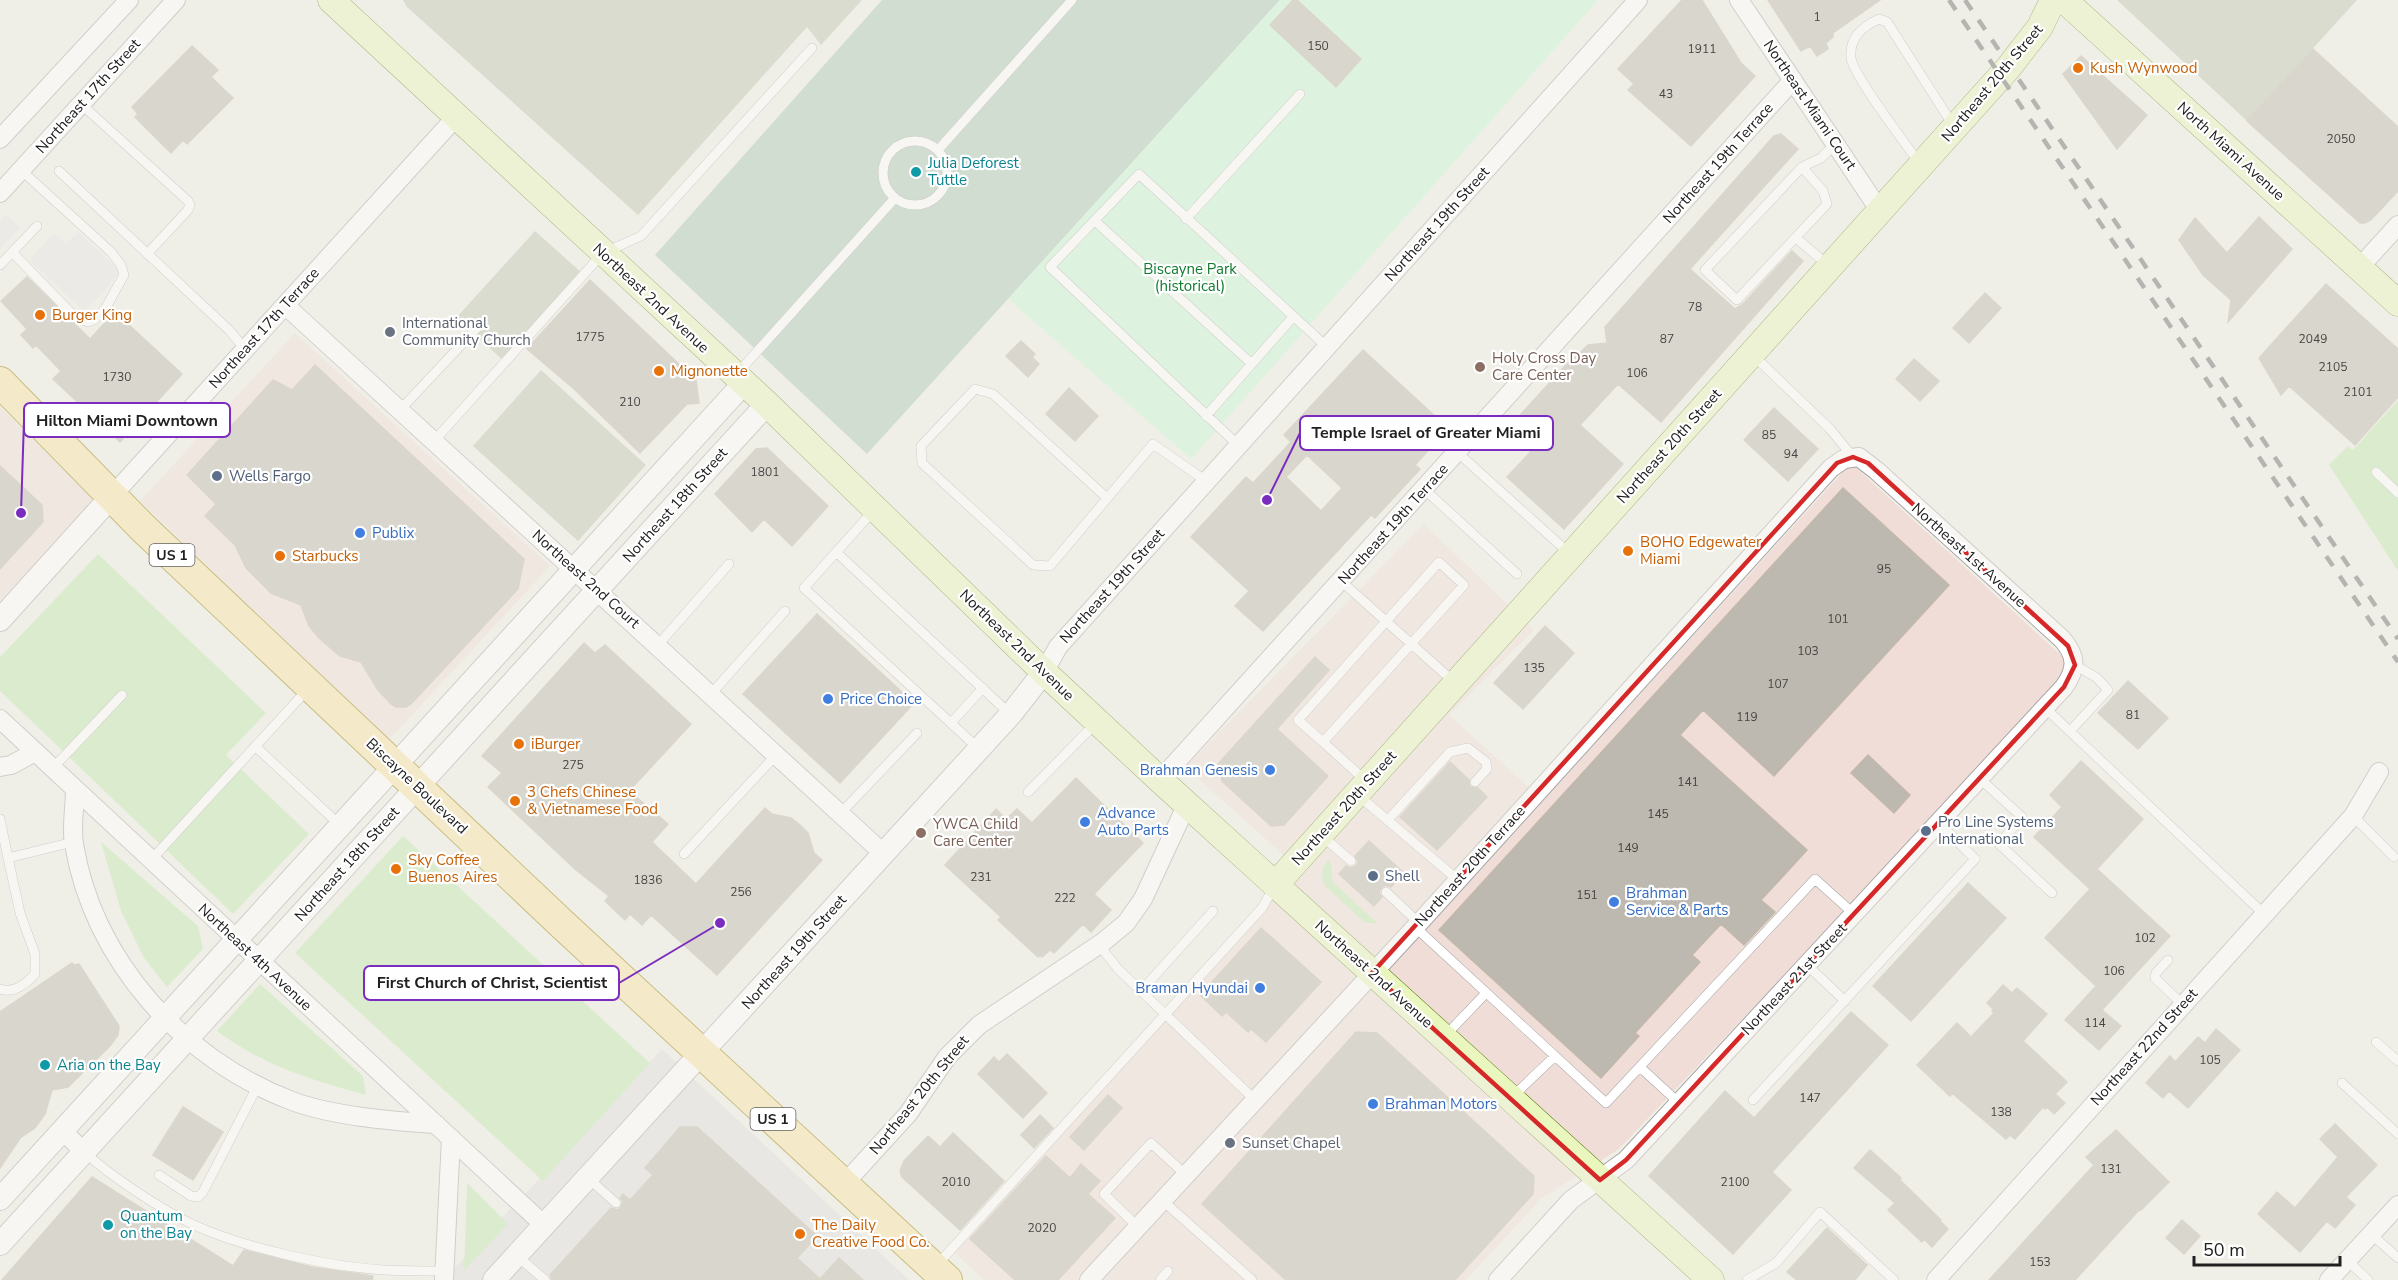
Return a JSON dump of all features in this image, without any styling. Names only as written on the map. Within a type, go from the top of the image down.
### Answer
[{"type":"main road","name":"Northeast 20th Street","points":[[1275,885],[2009,67],[2040,27],[2053,0]]},
{"type":"main road","name":"North Miami Avenue","points":[[2064,0],[2398,303]]},
{"type":"main road","name":"Northeast 2nd Avenue","points":[[335,1],[456,117],[740,379],[1044,672],[1160,780],[1711,1280]]},
{"type":"main road","name":"Biscayne Boulevard","points":[[0,382],[111,497],[417,787],[940,1274]]},
{"type":"street","points":[[0,139],[129,0]]},
{"type":"street","name":"Northeast 17th Street","points":[[2,188],[176,0]]},
{"type":"street","name":"Northeast 19th Street","points":[[494,1280],[1011,714],[1044,672],[1058,646],[1638,0]]},
{"type":"street","name":"Northeast Miami Court","points":[[1739,0],[1880,211]]},
{"type":"street","name":"Northeast 19th Terrace","points":[[1160,780],[1793,80]]},
{"type":"street","name":"Northeast 17th Terrace","points":[[0,620],[456,117]]},
{"type":"street","points":[[2360,268],[2398,225]]},
{"type":"street","name":"Northeast 2nd Court","points":[[286,306],[598,589],[884,854]]},
{"type":"street","name":"Northeast 18th Street","points":[[0,1199],[575,568],[740,379]]},
{"type":"street","name":"Northeast 18th Street","points":[[0,1244],[766,404]]},
{"type":"street","name":"Northeast 1st Avenue","points":[[1853,457],[1859,458],[1877,471],[2062,639],[2073,655],[2075,664]]},
{"type":"street","name":"Northeast 20th Terrace","points":[[1089,1280],[1417,925],[1831,468],[1844,459],[1853,457]]},
{"type":"street","name":"Northeast 21st Street","points":[[1498,1280],[1571,1200],[1626,1160],[2070,679],[2075,664]]},
{"type":"street","name":"Northeast 4th Avenue","points":[[0,720],[544,1225]]},
{"type":"street","points":[[0,766],[11,765],[35,752]]},
{"type":"street","name":"Northeast 22nd Street","points":[[1936,1280],[2353,816],[2379,772]]},
{"type":"street","points":[[75,789],[74,842],[88,896],[117,956],[146,999],[165,1018],[222,1065],[293,1101],[332,1111],[436,1124]]},
{"type":"street","name":"Northeast 20th Street","points":[[844,1184],[908,1113],[942,1063],[962,1040],[979,1025],[1099,945],[1126,923],[1143,898],[1187,804]]},
{"type":"street","points":[[63,1131],[84,1152]]},
{"type":"street","points":[[444,1275],[451,1138]]},
{"type":"street","points":[[2329,1280],[2398,1205]]},
{"type":"lane","points":[[938,150],[1072,0]]},
{"type":"lane","points":[[1921,166],[1859,76],[1851,59],[1852,46],[1858,33],[1880,19],[1887,22],[1955,127]]},
{"type":"lane","points":[[434,441],[603,254],[641,236],[812,48]]},
{"type":"lane","points":[[1186,219],[1300,94]]},
{"type":"lane","points":[[81,104],[190,205],[147,254]]},
{"type":"lane","points":[[919,141],[938,150],[944,159],[946,180],[935,198],[915,205],[895,198],[884,181],[886,160],[891,152],[899,145],[919,141]]},
{"type":"lane","points":[[1802,167],[1823,191],[1827,204],[1737,300],[1705,270],[1802,167],[1821,158],[1836,143]]},
{"type":"lane","points":[[12,252],[76,318],[83,321],[94,320],[105,309],[124,275],[121,265],[111,252],[21,170]]},
{"type":"lane","points":[[59,171],[229,330],[245,349]]},
{"type":"lane","points":[[1238,446],[1050,267],[1139,174],[1327,347]]},
{"type":"lane","points":[[740,379],[895,198]]},
{"type":"lane","points":[[1095,221],[1252,364]]},
{"type":"lane","points":[[0,265],[37,226]]},
{"type":"lane","points":[[1796,238],[1830,267]]},
{"type":"lane","points":[[1206,416],[1293,316]]},
{"type":"lane","points":[[400,410],[477,328]]},
{"type":"lane","points":[[1752,354],[1830,429],[1853,457]]},
{"type":"lane","points":[[1107,498],[993,394],[975,389],[921,446],[922,463],[1033,565],[1050,566],[1153,444],[1206,481]]},
{"type":"lane","points":[[1457,452],[1571,555]]},
{"type":"lane","points":[[2376,472],[2398,493]]},
{"type":"lane","points":[[1424,489],[1517,574]]},
{"type":"lane","points":[[876,508],[804,588],[979,749]]},
{"type":"lane","points":[[836,552],[1011,714]]},
{"type":"lane","points":[[1323,742],[1464,585],[1439,562],[1298,720],[1323,742],[1388,820],[1420,842],[1458,880]]},
{"type":"lane","points":[[658,645],[729,564]]},
{"type":"lane","points":[[1341,581],[1455,684]]},
{"type":"lane","points":[[711,694],[785,611]]},
{"type":"lane","points":[[2071,730],[2108,690],[2097,678],[2075,664]]},
{"type":"lane","points":[[151,860],[311,686]]},
{"type":"lane","points":[[951,723],[983,688]]},
{"type":"lane","points":[[53,768],[122,695]]},
{"type":"lane","points":[[2044,707],[2071,730],[2264,915]]},
{"type":"lane","points":[[1028,792],[1098,721]]},
{"type":"lane","points":[[841,813],[916,733]]},
{"type":"lane","points":[[255,746],[340,826]]},
{"type":"lane","points":[[1388,820],[1450,752],[1468,748],[1486,762],[1487,769],[1475,782]]},
{"type":"lane","points":[[684,854],[777,754]]},
{"type":"lane","points":[[1979,778],[2022,817],[1999,844],[2052,893]]},
{"type":"lane","points":[[2353,816],[2394,857]]},
{"type":"lane","points":[[0,819],[20,913],[35,954],[35,974],[27,983],[15,989],[0,989]]},
{"type":"lane","points":[[1753,1100],[1975,859],[1938,822]]},
{"type":"lane","points":[[1321,834],[1351,861]]},
{"type":"lane","points":[[8,858],[74,842]]},
{"type":"lane","points":[[1386,892],[1486,993],[1606,1103],[1815,879],[1854,914]]},
{"type":"lane","points":[[940,1274],[1165,1014],[1262,908],[1275,885]]},
{"type":"lane","points":[[1141,991],[1213,911]]},
{"type":"lane","points":[[1099,945],[1118,969],[1255,1100]]},
{"type":"lane","points":[[2168,960],[2156,973],[2155,978],[2182,1004]]},
{"type":"lane","points":[[1807,965],[1845,1001]]},
{"type":"lane","points":[[1444,1038],[1486,993]]},
{"type":"lane","points":[[2376,1042],[2398,1061]]},
{"type":"lane","points":[[1510,1099],[1555,1056]]},
{"type":"lane","points":[[1641,1068],[1679,1103]]},
{"type":"lane","points":[[2342,1083],[2398,1134]]},
{"type":"lane","points":[[159,1175],[191,1196],[198,1197],[203,1192],[258,1085]]},
{"type":"lane","points":[[1138,1227],[1104,1194],[1151,1143],[1186,1175]]},
{"type":"lane","points":[[84,1152],[130,1186],[194,1225],[232,1239],[270,1251],[343,1264],[444,1275]]},
{"type":"lane","points":[[588,1178],[616,1203]]},
{"type":"lane","points":[[1162,1200],[1251,1280]]},
{"type":"lane","points":[[1747,1280],[1776,1263],[1820,1212],[1894,1280]]},
{"type":"lane","points":[[2371,1234],[2398,1258]]},
{"type":"lane","points":[[516,1256],[545,1280]]},
{"type":"lane","points":[[2347,1260],[2368,1280]]},
{"type":"lane","points":[[1160,1280],[1168,1271]]},
{"type":"highlighted area","points":[[1853,457],[1868,463],[2068,646],[2075,665],[2064,687],[1626,1160],[1600,1180],[1372,973],[1837,463]]},
{"type":"shaded area","points":[[403,0],[862,0],[821,45],[807,27],[638,215],[407,7]]},
{"type":"shaded area","points":[[882,0],[1280,0],[867,454],[655,255]]},
{"type":"shaded area","points":[[2117,0],[2357,0],[2247,121]]},
{"type":"shaded area","points":[[6,214],[20,227],[0,249],[0,221]]},
{"type":"shaded area","points":[[535,231],[582,273],[503,360],[456,318]]},
{"type":"shaded area","points":[[78,232],[120,271],[103,293],[84,311],[29,260],[54,233],[66,244]]},
{"type":"shaded area","name":"Publix","points":[[295,333],[550,566],[389,740],[140,501]]},
{"type":"shaded area","points":[[541,370],[646,465],[578,541],[473,446]]},
{"type":"shaded area","points":[[0,406],[94,501],[0,601]]},
{"type":"shaded area","points":[[1851,463],[2075,668],[1619,1149],[1541,1199],[1466,1280],[984,1280],[955,1253],[1299,869],[1185,767],[1424,524],[1534,630],[1449,715],[1543,800]]},
{"type":"shaded area","points":[[662,1049],[909,1280],[443,1280]]},
{"type":"green space","name":"Biscayne Park (historical)","points":[[1280,0],[1598,0],[1191,459],[1008,299]]},
{"type":"green space","points":[[2398,400],[2398,571],[2329,465],[2348,446],[2353,450]]},
{"type":"green space","points":[[98,554],[266,713],[226,755],[309,834],[233,914],[0,691],[0,657]]},
{"type":"green space","points":[[403,836],[650,1063],[543,1181],[295,953]]},
{"type":"green space","points":[[101,842],[198,926],[203,949],[167,987],[144,958],[121,911]]},
{"type":"green space","points":[[1328,860],[1331,864],[1332,881],[1378,924],[1364,922],[1325,886],[1322,877],[1323,868]]},
{"type":"green space","points":[[260,984],[363,1076],[366,1095],[326,1084],[270,1063],[217,1031]]},
{"type":"green space","points":[[467,1183],[508,1224],[464,1271]]},
{"type":"building","points":[[1293,0],[1297,0],[1361,59],[1336,87],[1270,25]]},
{"type":"building","points":[[1682,0],[1702,0],[1741,63],[1755,76],[1691,146],[1628,90],[1634,84],[1618,69]]},
{"type":"building","points":[[1768,0],[1880,0],[1833,33],[1833,37],[1826,43],[1828,49],[1817,56],[1810,46],[1801,51]]},
{"type":"building","points":[[192,46],[218,70],[211,77],[233,98],[187,144],[183,140],[171,153],[135,117],[138,114],[132,107]]},
{"type":"building","points":[[2313,49],[2398,127],[2398,191],[2371,220],[2365,223],[2360,223],[2247,121]]},
{"type":"building","points":[[2081,56],[2147,115],[2117,149],[2063,74]]},
{"type":"building","points":[[1781,134],[1798,149],[1690,269],[1735,309],[1742,305],[1792,251],[1803,261],[1661,422],[1618,384],[1580,425],[1623,464],[1564,529],[1507,477],[1537,445],[1513,423],[1574,356],[1576,357],[1588,345],[1607,343],[1605,327],[1774,136]]},
{"type":"building","points":[[2259,217],[2292,249],[2228,322],[2231,300],[2203,275],[2179,240],[2195,218],[2227,253]]},
{"type":"building","points":[[27,277],[90,339],[115,312],[182,374],[120,442],[53,379],[61,371],[36,345],[33,348],[21,335],[27,329],[1,301]]},
{"type":"building","points":[[590,280],[696,380],[699,403],[687,404],[640,453],[573,388],[527,349]]},
{"type":"building","points":[[2326,284],[2398,349],[2398,397],[2355,445],[2289,386],[2281,395],[2259,358]]},
{"type":"building","points":[[1985,293],[2001,308],[1969,343],[1953,328]]},
{"type":"building","points":[[1021,341],[1035,354],[1032,357],[1039,364],[1028,377],[1006,356]]},
{"type":"building","points":[[1363,350],[1448,428],[1415,465],[1420,469],[1375,518],[1371,515],[1263,631],[1235,606],[1249,591],[1191,537],[1246,477],[1253,483],[1291,442],[1284,435]],"holes":[[[1307,455],[1342,488],[1321,511],[1286,477]]]},
{"type":"building","points":[[1914,359],[1939,381],[1920,401],[1896,379]]},
{"type":"building","name":"Publix","points":[[315,365],[524,559],[518,589],[406,707],[396,707],[391,704],[378,690],[361,662],[340,656],[320,639],[309,626],[301,605],[271,593],[246,568],[235,545],[205,516],[216,504],[187,475],[273,380],[292,390]]},
{"type":"building","points":[[1069,388],[1098,416],[1075,441],[1046,414]]},
{"type":"building","points":[[1774,408],[1818,449],[1788,481],[1744,440]]},
{"type":"building","points":[[767,448],[828,506],[792,546],[764,519],[752,532],[715,494],[756,449]]},
{"type":"building","points":[[0,466],[42,505],[43,522],[0,569]]},
{"type":"building","name":"Brahman Service & Parts","points":[[1843,488],[1949,585],[1774,776],[1703,710],[1680,735],[1807,850],[1761,900],[1775,912],[1744,945],[1721,924],[1692,955],[1700,962],[1635,1033],[1639,1036],[1601,1078],[1439,930]]},
{"type":"building","name":"Price Choice","points":[[817,614],[914,703],[840,783],[743,694]]},
{"type":"building","points":[[1545,626],[1574,653],[1523,709],[1494,683]]},
{"type":"building","points":[[584,643],[595,653],[605,645],[691,724],[629,791],[668,824],[652,842],[696,884],[765,808],[772,814],[791,818],[800,825],[808,833],[814,853],[822,860],[717,975],[651,915],[642,925],[630,914],[625,920],[605,901],[609,896],[576,870],[488,787],[502,773],[482,756]]},
{"type":"building","name":"Brahman Genesis","points":[[1315,657],[1329,670],[1277,729],[1328,776],[1284,825],[1271,826],[1222,781],[1218,764]]},
{"type":"building","points":[[2128,681],[2168,718],[2138,749],[2098,713]]},
{"type":"building","points":[[1868,755],[1910,795],[1894,813],[1851,773]]},
{"type":"building","points":[[2081,761],[2143,819],[2097,869],[2170,936],[2102,1010],[2121,1026],[2099,1050],[2065,1020],[2096,986],[2045,938],[2090,889],[2034,837],[2062,807],[2050,795]]},
{"type":"building","points":[[1450,762],[1469,780],[1470,787],[1478,788],[1487,797],[1437,850],[1400,817]]},
{"type":"building","points":[[1076,778],[1143,843],[1094,894],[1111,910],[1091,932],[1083,924],[1054,953],[1050,950],[1042,957],[1040,955],[1038,957],[998,920],[1001,917],[945,865],[996,809],[1006,819],[1017,809],[1032,823]]},
{"type":"building","points":[[1369,841],[1404,873],[1391,887],[1385,885],[1381,888],[1379,893],[1382,897],[1374,906],[1339,874],[1346,866],[1350,868],[1356,866],[1358,862],[1355,856]]},
{"type":"building","points":[[1968,883],[2006,918],[1911,1021],[1873,986]]},
{"type":"building","name":"Braman Hyundai","points":[[1261,928],[1321,982],[1266,1042],[1251,1029],[1248,1032],[1226,1012],[1222,1016],[1200,995]]},
{"type":"building","name":"Aria on the Bay","points":[[72,963],[79,964],[119,1026],[118,1035],[110,1046],[68,1087],[52,1090],[45,1114],[35,1128],[21,1137],[0,1168],[0,1012]]},
{"type":"building","points":[[2003,985],[2012,993],[2017,988],[2047,1014],[2023,1041],[2067,1082],[2055,1094],[2065,1103],[2054,1114],[2047,1107],[2045,1109],[2043,1107],[2015,1139],[2010,1135],[2006,1139],[1952,1093],[1950,1096],[1917,1065],[1957,1023],[1971,1037],[1994,1013],[1987,1003]]},
{"type":"building","points":[[1851,1012],[1888,1045],[1772,1172],[1791,1190],[1733,1254],[1649,1176],[1725,1091],[1754,1118]]},
{"type":"building","points":[[2216,1029],[2240,1050],[2188,1108],[2169,1091],[2163,1098],[2146,1083],[2170,1056],[2175,1062],[2198,1037],[2205,1043]]},
{"type":"building","name":"Brahman Motors","points":[[1356,1032],[1377,1033],[1534,1176],[1533,1194],[1455,1280],[1286,1280],[1202,1204]]},
{"type":"building","points":[[1007,1054],[1047,1093],[1023,1118],[978,1074],[994,1057],[999,1062]]},
{"type":"building","points":[[1108,1095],[1122,1108],[1084,1150],[1070,1137]]},
{"type":"building","points":[[183,1107],[223,1132],[193,1180],[153,1155]]},
{"type":"building","points":[[1040,1115],[1053,1128],[1034,1148],[1021,1135]]},
{"type":"building","points":[[2335,1124],[2377,1165],[2346,1197],[2355,1205],[2335,1228],[2327,1221],[2300,1252],[2258,1214],[2277,1192],[2295,1208],[2338,1157],[2320,1139]]},
{"type":"building","points":[[680,1127],[697,1127],[817,1236],[797,1258],[820,1279],[839,1258],[863,1280],[552,1280],[550,1275],[611,1208],[618,1210],[621,1207],[623,1201],[620,1198],[623,1194],[630,1200],[653,1175],[645,1168]]},
{"type":"building","points":[[2116,1130],[2169,1182],[2140,1209],[2075,1280],[1989,1280],[2094,1165],[2086,1157]]},
{"type":"building","points":[[953,1133],[1004,1181],[960,1230],[902,1177],[900,1171],[904,1161],[928,1136],[940,1147]]},
{"type":"building","points":[[1870,1150],[1901,1178],[1900,1180],[1948,1229],[1932,1247],[1924,1239],[1922,1242],[1888,1210],[1895,1203],[1854,1168]]},
{"type":"building","points":[[1046,1156],[1070,1178],[1081,1164],[1100,1181],[1088,1194],[1115,1218],[1058,1280],[1015,1280],[970,1239]]},
{"type":"building","name":"Quantum on the Bay","points":[[92,1177],[233,1266],[244,1250],[312,1267],[373,1276],[372,1280],[2,1280]]},
{"type":"building","points":[[2182,1220],[2200,1236],[2184,1254],[2166,1238]]},
{"type":"building","points":[[1827,1228],[1867,1265],[1855,1280],[1797,1280],[1787,1272]]},
{"type":"railway","points":[[1949,0],[2398,662]]},
{"type":"railway","points":[[1965,0],[2398,639]]},
{"type":"place","name":"Kush Wynwood","points":[[2078,68]]},
{"type":"place","name":"Julia Deforest Tuttle","points":[[916,172]]},
{"type":"place","name":"Burger King","points":[[40,315]]},
{"type":"place","name":"International Community Church","points":[[390,332]]},
{"type":"place","name":"Holy Cross Day Care Center","points":[[1480,367]]},
{"type":"place","name":"Mignonette","points":[[659,371]]},
{"type":"place","name":"Wells Fargo","points":[[217,476]]},
{"type":"place","name":"Temple Israel of Greater Miami","points":[[1267,500]]},
{"type":"place","name":"Hilton Miami Downtown","points":[[21,513]]},
{"type":"place","name":"Publix","points":[[360,533]]},
{"type":"place","name":"BOHO Edgewater Miami","points":[[1628,551]]},
{"type":"place","name":"Starbucks","points":[[280,556]]},
{"type":"place","name":"Price Choice","points":[[828,699]]},
{"type":"place","name":"iBurger","points":[[519,744]]},
{"type":"place","name":"Brahman Genesis","points":[[1270,770]]},
{"type":"place","name":"3 Chefs Chinese & Vietnamese Food","points":[[515,801]]},
{"type":"place","name":"Advance Auto Parts","points":[[1085,822]]},
{"type":"place","name":"Pro Line Systems International","points":[[1926,831]]},
{"type":"place","name":"YWCA Child Care Center","points":[[921,833]]},
{"type":"place","name":"Sky Coffee Buenos Aires","points":[[396,869]]},
{"type":"place","name":"Shell","points":[[1373,876]]},
{"type":"place","name":"Brahman Service & Parts","points":[[1614,902]]},
{"type":"place","name":"First Church of Christ, Scientist","points":[[720,923]]},
{"type":"place","name":"Braman Hyundai","points":[[1260,988]]},
{"type":"place","name":"Aria on the Bay","points":[[45,1065]]},
{"type":"place","name":"Brahman Motors","points":[[1373,1104]]},
{"type":"place","name":"Sunset Chapel","points":[[1230,1143]]},
{"type":"place","name":"Quantum on the Bay","points":[[108,1225]]},
{"type":"place","name":"The Daily Creative Food Co.","points":[[800,1234]]}]
